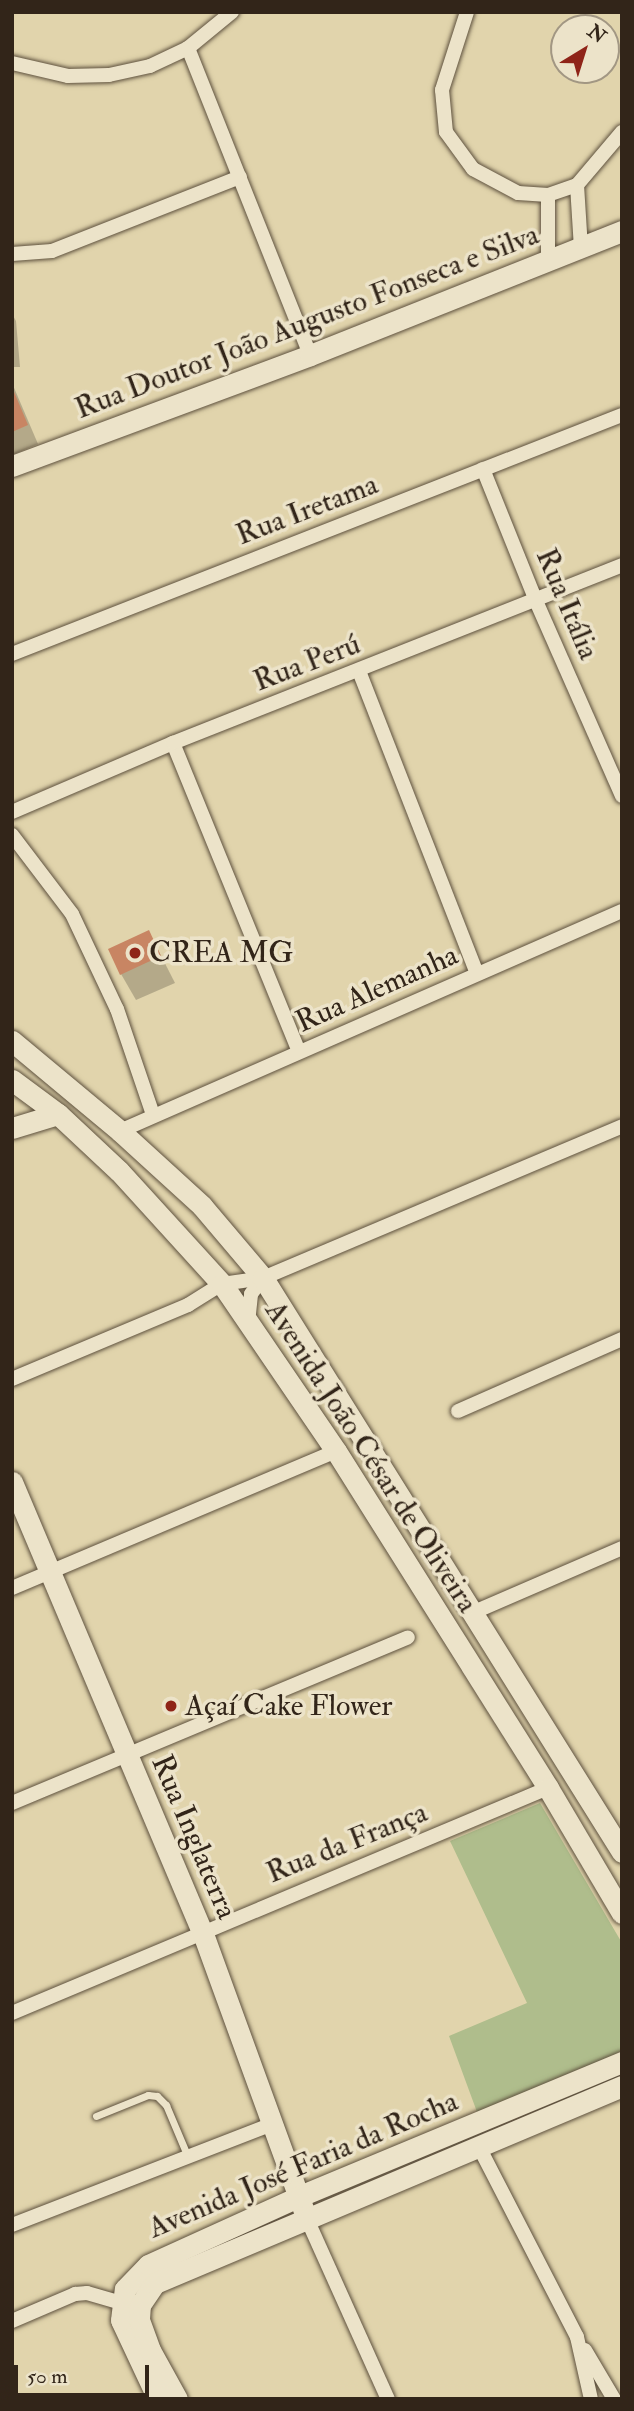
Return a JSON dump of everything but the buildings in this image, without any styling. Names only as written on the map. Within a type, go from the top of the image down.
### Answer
[{"type":"street","points":[[12,63],[68,76],[109,75],[150,66],[188,48],[232,12]]},
{"type":"street","points":[[467,12],[442,90],[446,132],[473,169],[518,193],[548,195],[577,185],[621,134]]},
{"type":"street","points":[[188,48],[310,355]]},
{"type":"street","points":[[12,254],[52,251],[240,177]]},
{"type":"street","points":[[577,185],[581,249]]},
{"type":"street","points":[[548,195],[548,262]]},
{"type":"street","name":"Rua Doutor João Augusto Fonseca e Silva","points":[[12,466],[310,355],[622,231]]},
{"type":"street","name":"Rua Iretama","points":[[12,654],[622,415]]},
{"type":"street","name":"Rua Itália","points":[[483,470],[536,601],[622,796]]},
{"type":"street","name":"Rua Perú","points":[[12,812],[173,743],[622,565]]},
{"type":"street","points":[[359,671],[477,973]]},
{"type":"street","points":[[173,743],[299,1051]]},
{"type":"street","points":[[12,835],[72,914],[117,1009],[153,1115]]},
{"type":"street","name":"Rua Alemanha","points":[[120,1131],[622,911]]},
{"type":"street","name":"Avenida João César de Oliveira","points":[[12,1041],[120,1131],[202,1206],[262,1278],[622,1852]]},
{"type":"street","name":"Avenida João César de Oliveira","points":[[12,1080],[58,1114],[119,1171],[222,1283],[336,1451],[548,1788],[622,1913]]},
{"type":"street","points":[[12,1128],[58,1114]]},
{"type":"street","points":[[12,1379],[188,1306],[222,1283],[262,1278],[622,1126]]},
{"type":"street","points":[[248,1323],[251,1294],[262,1278]]},
{"type":"street","points":[[458,1411],[622,1339]]},
{"type":"street","points":[[12,1588],[336,1451]]},
{"type":"street","name":"Rua Inglaterra","points":[[12,1482],[52,1571],[202,1931],[307,2219]]},
{"type":"street","points":[[471,1613],[622,1548]]},
{"type":"street","points":[[12,1803],[408,1637]]},
{"type":"street","name":"Rua da França","points":[[12,2013],[548,1788]]},
{"type":"street","name":"Avenida José Faria da Rocha","points":[[121,2303],[125,2289],[148,2265],[300,2196],[622,2062]]},
{"type":"street","name":"Avenida José Faria da Rocha","points":[[177,2399],[150,2350],[141,2327],[140,2305],[146,2292],[155,2283],[478,2145],[622,2087]]},
{"type":"street","points":[[12,2225],[273,2124]]},
{"type":"street","points":[[478,2145],[577,2337],[614,2399]]},
{"type":"street","points":[[307,2219],[388,2399]]},
{"type":"street","points":[[12,2321],[75,2294],[88,2293],[121,2303],[121,2320],[158,2399]]},
{"type":"street","points":[[577,2337],[591,2399]]},
{"type":"lane","points":[[96,2116],[148,2095],[157,2096],[166,2105],[188,2157]]},
{"type":"green space","points":[[540,1803],[622,1943],[622,2053],[477,2112],[449,2036],[527,2003],[450,1841]]},
{"type":"place","name":"CREA MG","points":[[135,953]]},
{"type":"place","name":"Açaí Cake Flower","points":[[171,1706]]}]
